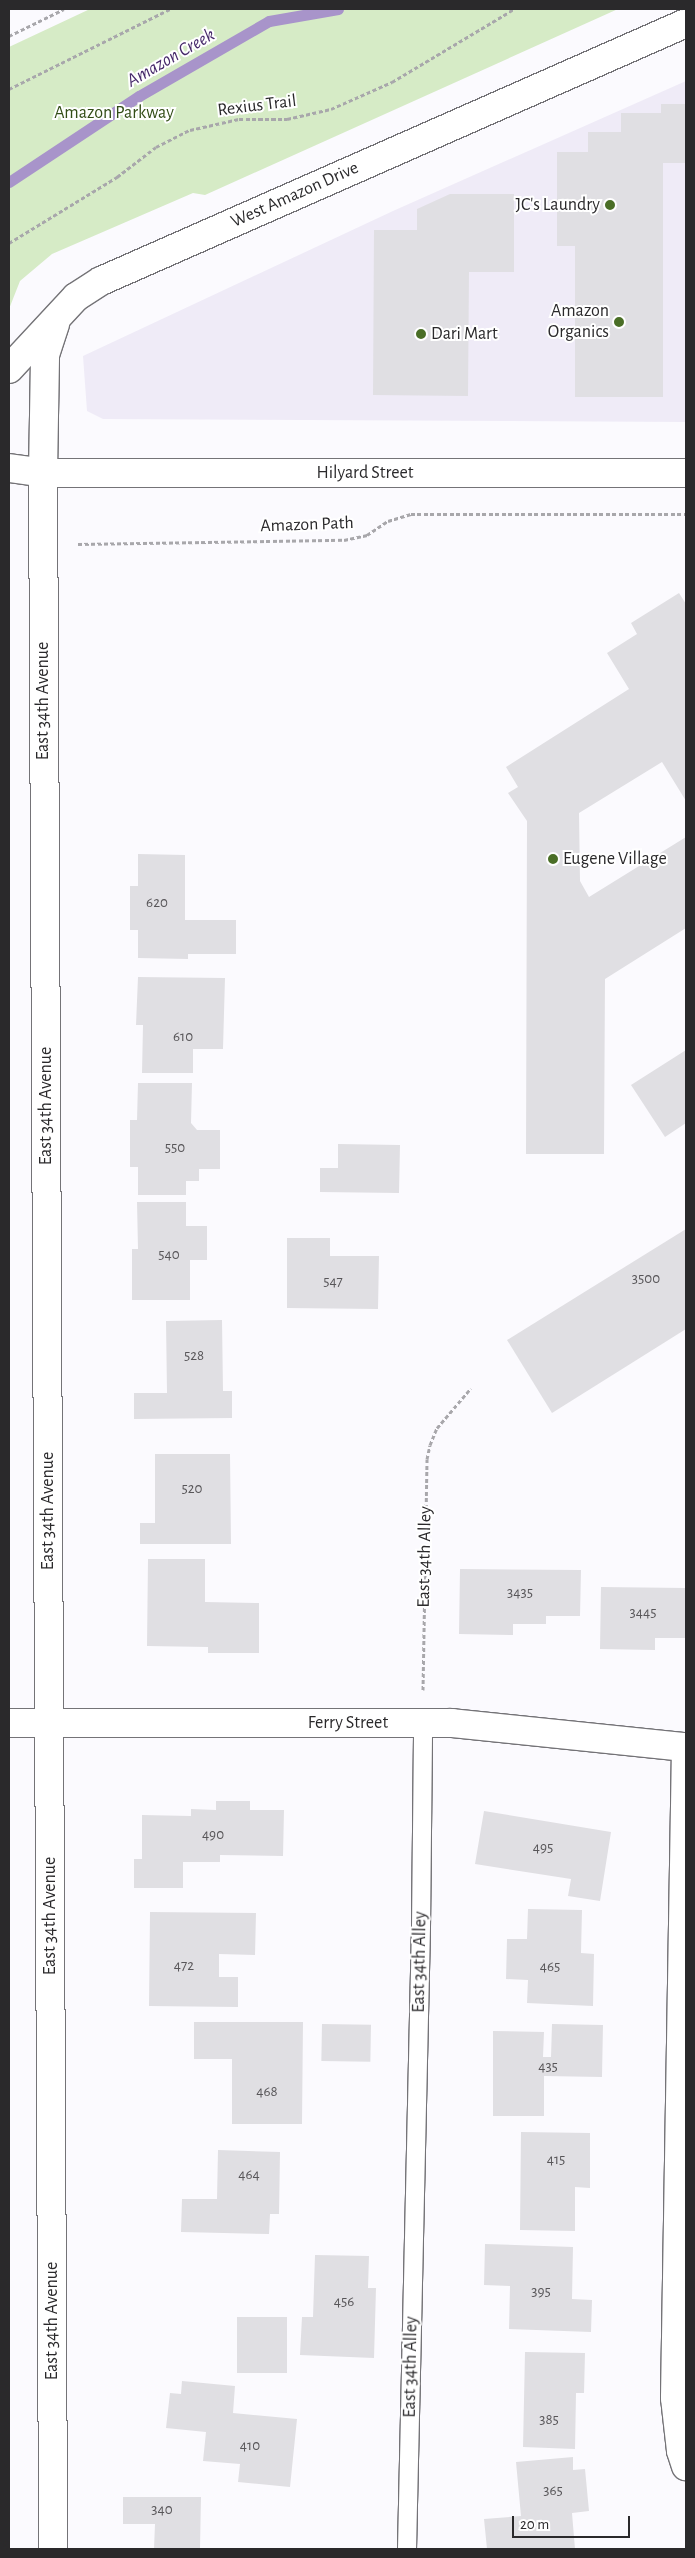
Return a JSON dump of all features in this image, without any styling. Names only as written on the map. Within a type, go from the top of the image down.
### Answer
[{"type":"street","name":"West Amazon Drive","points":[[43,473],[45,355],[58,318],[76,297],[101,281],[686,23]]},
{"type":"street","points":[[9,369],[58,318]]},
{"type":"street","name":"Hilyard Street","points":[[9,468],[43,473],[686,473]]},
{"type":"street","name":"Hilyard Street","points":[[9,482],[43,473]]},
{"type":"street","name":"East 34th Avenue","points":[[43,473],[53,2549]]},
{"type":"street","name":"Ferry Street","points":[[9,1723],[422,1723],[480,1725],[686,1747]]},
{"type":"street","points":[[686,1747],[682,2273],[675,2398],[682,2451],[686,2466]]},
{"type":"lane","name":"East 34th Alley","points":[[407,2549],[421,1927],[422,1723]]},
{"type":"path","points":[[9,36],[64,9]]},
{"type":"path","points":[[9,89],[170,9]]},
{"type":"path","name":"Rexius Trail","points":[[9,243],[117,177],[156,147],[190,130],[239,120],[287,118],[331,109],[392,82],[514,9]]},
{"type":"path","name":"Amazon Path","points":[[43,546],[120,542],[344,540],[367,535],[388,521],[411,514],[686,514]]},
{"type":"path","name":"East 34th Alley","points":[[422,1723],[427,1459],[437,1428],[471,1388]]},
{"type":"shaded area","points":[[686,81],[686,422],[103,419],[87,411],[83,356],[393,211]]},
{"type":"green space","name":"Amazon Parkway","points":[[90,9],[618,9],[205,195],[193,193],[52,254],[20,281],[9,309],[9,47]]},
{"type":"building","points":[[661,104],[686,104],[686,163],[663,163],[663,397],[575,397],[575,246],[557,246],[557,152],[588,152],[588,132],[621,132],[621,113],[661,113]]},
{"type":"building","name":"Dari Mart","points":[[450,194],[514,194],[514,272],[469,272],[468,396],[373,395],[374,230],[417,230],[417,209]]},
{"type":"building","name":"Eugene Village","points":[[679,593],[686,604],[686,801],[662,762],[579,813],[580,881],[589,897],[686,837],[686,928],[605,979],[604,1154],[526,1154],[527,821],[508,793],[518,787],[506,767],[629,689],[607,653],[637,634],[631,623]]},
{"type":"building","points":[[138,854],[185,855],[185,920],[236,920],[236,954],[188,954],[188,959],[138,958],[138,930],[130,930],[130,886],[138,886]]},
{"type":"building","points":[[138,977],[225,978],[223,1049],[193,1049],[193,1073],[142,1073],[143,1025],[136,1025]]},
{"type":"building","points":[[686,1050],[686,1123],[665,1137],[631,1085]]},
{"type":"building","points":[[138,1083],[192,1083],[191,1123],[197,1130],[220,1130],[220,1169],[199,1169],[199,1181],[186,1181],[186,1195],[138,1195],[138,1167],[130,1167],[130,1120],[137,1120]]},
{"type":"building","points":[[338,1144],[400,1145],[399,1193],[320,1192],[320,1168],[338,1168]]},
{"type":"building","points":[[137,1202],[186,1202],[186,1226],[207,1226],[207,1260],[190,1260],[190,1300],[132,1300],[132,1249],[138,1249]]},
{"type":"building","points":[[686,1229],[686,1329],[552,1413],[507,1340]]},
{"type":"building","points":[[287,1238],[330,1238],[330,1256],[379,1256],[378,1309],[287,1308]]},
{"type":"building","points":[[222,1320],[223,1391],[232,1391],[232,1418],[134,1419],[134,1393],[167,1393],[166,1321]]},
{"type":"building","points":[[155,1454],[230,1454],[231,1544],[140,1544],[140,1523],[155,1523]]},
{"type":"building","points":[[148,1559],[205,1559],[205,1602],[259,1603],[259,1653],[208,1653],[208,1647],[147,1646]]},
{"type":"building","points":[[460,1569],[581,1570],[580,1616],[546,1616],[546,1624],[513,1624],[513,1635],[459,1634]]},
{"type":"building","points":[[601,1587],[686,1588],[686,1638],[655,1638],[655,1650],[600,1649]]},
{"type":"building","points":[[216,1801],[250,1801],[250,1810],[284,1810],[283,1856],[220,1855],[220,1862],[183,1862],[183,1888],[134,1888],[134,1859],[142,1859],[142,1815],[191,1816],[191,1809],[216,1810]]},
{"type":"building","points":[[484,1811],[611,1832],[600,1901],[568,1896],[571,1879],[475,1864]]},
{"type":"building","points":[[528,1909],[582,1910],[581,1953],[594,1954],[593,2006],[527,2003],[528,1980],[506,1979],[507,1939],[527,1939]]},
{"type":"building","points":[[150,1912],[256,1913],[255,1955],[219,1954],[219,1977],[238,1977],[238,2007],[149,2006]]},
{"type":"building","points":[[194,2022],[303,2022],[302,2124],[232,2124],[232,2059],[194,2059]]},
{"type":"building","points":[[322,2024],[371,2025],[370,2062],[321,2061]]},
{"type":"building","points":[[552,2024],[603,2025],[602,2077],[544,2076],[544,2116],[493,2116],[493,2031],[544,2032],[543,2057],[551,2057]]},
{"type":"building","points":[[521,2132],[590,2133],[590,2188],[575,2187],[575,2231],[520,2230]]},
{"type":"building","points":[[218,2150],[280,2152],[279,2214],[270,2214],[269,2234],[181,2232],[182,2199],[217,2199]]},
{"type":"building","points":[[485,2244],[573,2247],[572,2299],[592,2300],[591,2332],[509,2329],[510,2286],[484,2285]]},
{"type":"building","points":[[315,2255],[369,2256],[368,2288],[376,2288],[374,2358],[300,2355],[302,2317],[313,2317]]},
{"type":"building","points":[[237,2317],[287,2317],[287,2373],[237,2373]]},
{"type":"building","points":[[525,2352],[585,2353],[584,2393],[576,2393],[575,2449],[523,2447]]},
{"type":"building","points":[[182,2381],[235,2386],[233,2413],[297,2419],[290,2487],[238,2482],[240,2464],[203,2461],[206,2432],[166,2428],[170,2393],[181,2394]]},
{"type":"building","points":[[573,2457],[573,2470],[585,2469],[589,2511],[572,2513],[575,2549],[487,2549],[484,2519],[521,2516],[516,2462]]},
{"type":"building","points":[[123,2497],[201,2497],[200,2549],[154,2549],[155,2524],[123,2524]]},
{"type":"waterway","name":"Amazon Creek","points":[[9,182],[139,96],[269,21],[338,9]]},
{"type":"place","name":"JC's Laundry","points":[[610,205]]},
{"type":"place","name":"Amazon Organics","points":[[619,322]]},
{"type":"place","name":"Dari Mart","points":[[421,334]]},
{"type":"place","name":"Eugene Village","points":[[553,859]]}]
